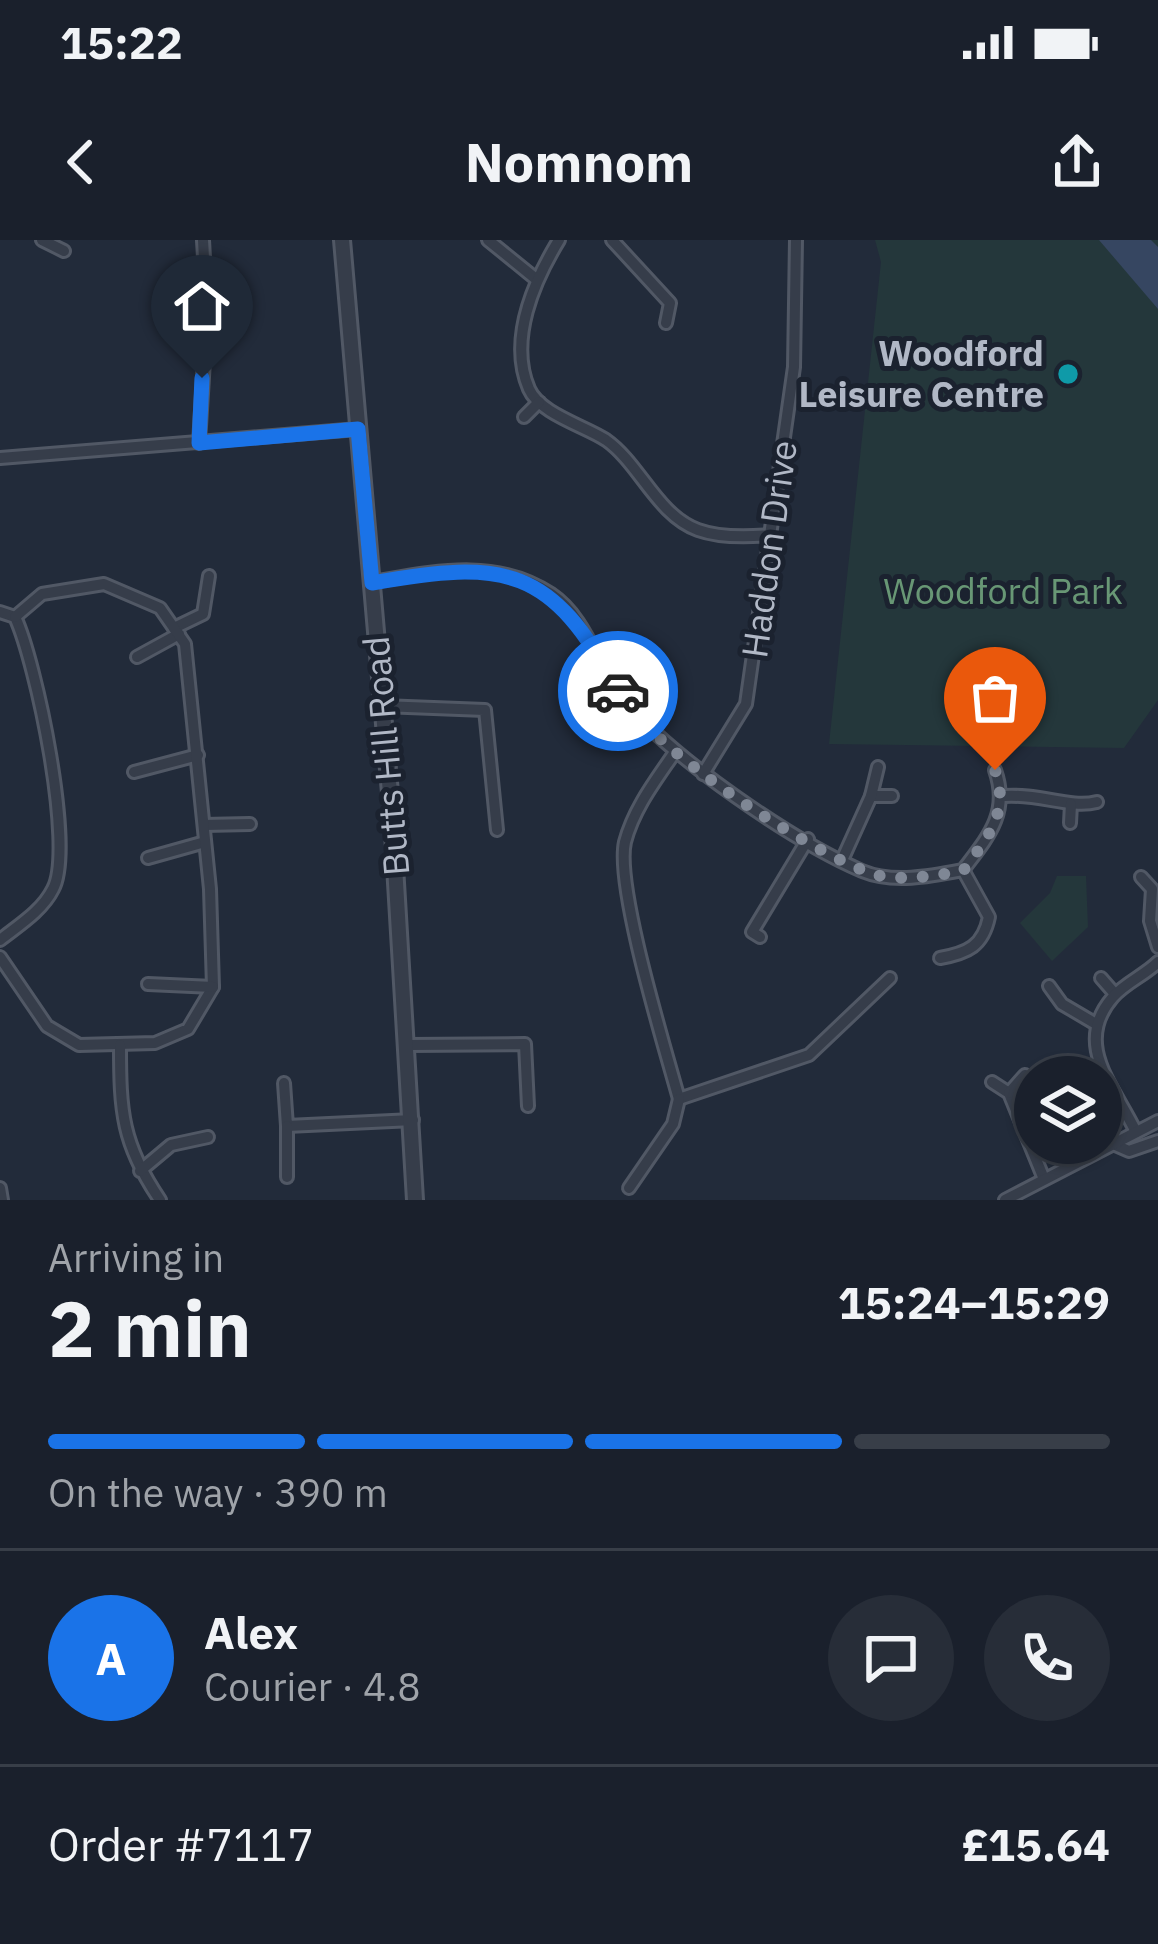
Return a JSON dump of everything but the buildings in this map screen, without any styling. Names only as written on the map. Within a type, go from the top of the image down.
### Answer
[{"type":"street","points":[[42,240],[64,251]]},
{"type":"street","points":[[199,443],[207,311],[203,240]]},
{"type":"street","name":"Butts Hill Road","points":[[342,240],[409,1045],[415,1200]]},
{"type":"street","points":[[488,240],[536,279]]},
{"type":"street","points":[[559,240],[536,279],[522,343],[529,390],[539,402],[610,442],[664,505],[696,530],[771,535]]},
{"type":"street","points":[[612,240],[670,303]]},
{"type":"street","name":"Haddon Drive","points":[[704,774],[746,704],[794,367],[796,240]]},
{"type":"street","points":[[670,303],[687,302]]},
{"type":"street","points":[[666,322],[670,303]]},
{"type":"street","points":[[524,417],[539,402]]},
{"type":"street","points":[[0,458],[358,429]]},
{"type":"street","points":[[372,583],[453,568],[501,573],[552,595],[593,643],[621,697],[675,752],[863,871],[890,876],[963,871],[994,829],[1004,796],[995,770]]},
{"type":"street","points":[[136,657],[203,614],[209,576]]},
{"type":"street","points":[[0,957],[47,1026],[80,1045],[155,1043],[188,1029],[213,988],[190,671],[177,631],[160,608],[104,584],[42,594],[15,617]]},
{"type":"street","points":[[0,612],[15,617],[31,652],[47,722],[59,851],[56,885],[40,908],[0,940]]},
{"type":"street","points":[[382,706],[485,710],[498,702]]},
{"type":"street","points":[[485,710],[497,830]]},
{"type":"street","points":[[628,1188],[638,1163],[673,1124],[679,1099],[624,885],[625,844],[643,799],[675,752]]},
{"type":"street","points":[[134,772],[197,755]]},
{"type":"street","points":[[843,858],[871,796],[878,767]]},
{"type":"street","points":[[1004,796],[1035,793],[1071,804],[1097,802]]},
{"type":"street","points":[[871,796],[892,796]]},
{"type":"street","points":[[496,803],[511,802]]},
{"type":"street","points":[[1070,823],[1071,804]]},
{"type":"street","points":[[204,825],[250,824]]},
{"type":"street","points":[[752,932],[808,839]]},
{"type":"street","points":[[148,858],[206,842]]},
{"type":"street","points":[[940,958],[969,952],[986,934],[989,917],[963,871]]},
{"type":"street","points":[[1158,875],[1150,921],[1158,947]]},
{"type":"street","points":[[1141,877],[1152,889]]},
{"type":"street","points":[[1136,1132],[1098,1064],[1092,1042],[1096,1024],[1115,994],[1158,962]]},
{"type":"street","points":[[1101,977],[1115,994]]},
{"type":"street","points":[[679,1099],[755,1078],[809,1055],[890,978]]},
{"type":"street","points":[[148,985],[213,988]]},
{"type":"street","points":[[1049,986],[1062,1004],[1096,1024]]},
{"type":"street","points":[[409,1045],[525,1044],[528,1106]]},
{"type":"street","points":[[120,1045],[125,1136],[140,1171],[160,1200]]},
{"type":"street","points":[[992,1082],[1010,1093],[1045,1179]]},
{"type":"street","points":[[284,1083],[287,1177]]},
{"type":"street","points":[[1010,1093],[1014,1088]]},
{"type":"street","points":[[287,1126],[413,1120]]},
{"type":"street","points":[[1122,1139],[1158,1121]]},
{"type":"street","points":[[140,1171],[171,1145],[208,1137]]},
{"type":"street","points":[[1122,1148],[1129,1151],[1158,1141]]},
{"type":"street","points":[[1005,1200],[1074,1164]]},
{"type":"street","points":[[0,1188],[2,1200]]},
{"type":"green space","name":"Woodford Park","points":[[875,240],[1158,240],[1158,700],[1124,748],[829,744],[881,262]]},
{"type":"green space","points":[[1057,876],[1086,876],[1088,927],[1052,961],[1020,923],[1050,893]]},
{"type":"water","points":[[1099,240],[1151,240],[1158,247],[1158,309]]},
{"type":"way so far","points":[[618,691],[675,752],[704,774],[863,871],[922,878],[963,871],[994,829],[1004,796],[995,770]]},
{"type":"place","name":"Woodford Leisure Centre","points":[[1068,374]]},
{"type":"route","points":[[202,378],[199,443],[358,429],[372,583],[453,568],[501,573],[552,595],[593,643],[618,691]]}]
